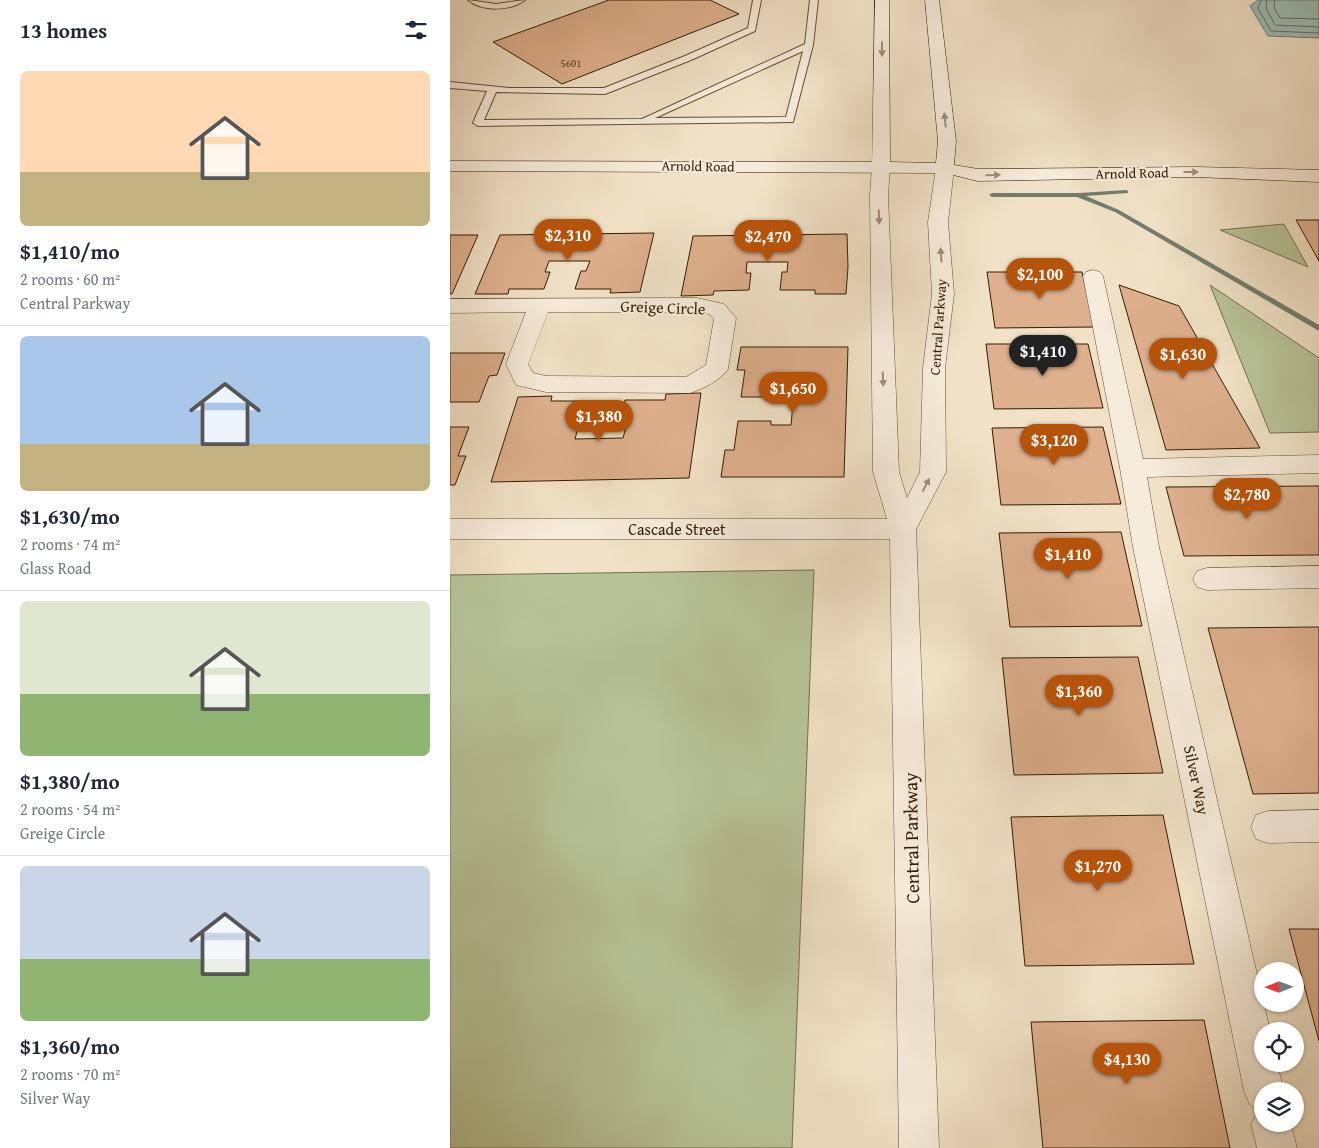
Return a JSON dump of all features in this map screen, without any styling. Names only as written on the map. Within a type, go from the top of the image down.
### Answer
[{"type":"street","name":"Central Parkway","points":[[882,0],[881,168],[879,195],[886,472],[903,529],[919,1148]]},
{"type":"street","name":"Central Parkway","points":[[903,529],[933,472],[934,368],[943,294],[938,222],[947,141],[932,0]]},
{"type":"street","name":"Arnold Road","points":[[450,166],[945,168],[977,161],[1319,159]]},
{"type":"street","name":"Arnold Road","points":[[945,168],[978,176],[1196,172],[1319,176]]},
{"type":"street","name":"Silver Way","points":[[1093,276],[1133,468],[1146,548],[1262,1082]]},
{"type":"street","points":[[450,306],[540,305]]},
{"type":"street","name":"Greige Circle","points":[[540,305],[697,305],[716,309],[725,318],[717,369],[690,385],[546,384],[524,379],[517,364],[540,305]]},
{"type":"street","points":[[1133,468],[1319,464]]},
{"type":"street","name":"Cascade Street","points":[[450,530],[903,529]]},
{"type":"street","points":[[1207,579],[1319,576]]},
{"type":"street","points":[[1268,827],[1319,826]]},
{"type":"street","points":[[1273,1132],[1277,1148]]},
{"type":"lane","points":[[472,0],[479,5],[507,5],[521,0]]},
{"type":"lane","points":[[450,84],[493,89],[605,91],[688,58],[752,29],[757,0]]},
{"type":"lane","points":[[493,89],[478,123],[790,120],[809,45],[814,0]]},
{"type":"lane","points":[[640,121],[809,45]]},
{"type":"green space","points":[[1284,224],[1308,267],[1220,230]]},
{"type":"green space","points":[[1210,285],[1319,358],[1319,432],[1270,433]]},
{"type":"green space","points":[[814,570],[792,1148],[450,1148],[450,575]]},
{"type":"water","points":[[1258,0],[1319,0],[1319,38],[1268,36],[1250,6]]},
{"type":"building","points":[[609,0],[710,0],[739,14],[562,84],[493,42]]},
{"type":"building","points":[[1296,220],[1319,220],[1319,261]]},
{"type":"building","points":[[654,233],[640,292],[610,293],[611,289],[575,289],[581,271],[586,271],[590,261],[549,261],[545,272],[550,272],[544,289],[509,289],[508,294],[475,294],[500,235]]},
{"type":"building","points":[[847,234],[848,267],[846,294],[815,294],[815,290],[780,290],[782,272],[787,272],[788,262],[747,262],[746,273],[751,273],[749,290],[714,291],[713,295],[681,296],[693,236]]},
{"type":"building","points":[[450,235],[478,235],[452,294],[450,294]]},
{"type":"building","points":[[987,272],[1082,272],[1095,327],[995,328]]},
{"type":"building","points":[[1119,285],[1179,306],[1260,448],[1166,450]]},
{"type":"building","points":[[986,344],[1088,344],[1103,408],[994,409]]},
{"type":"building","points":[[741,347],[848,347],[844,477],[721,477],[725,450],[734,450],[738,421],[771,421],[771,425],[791,425],[794,393],[773,393],[773,397],[741,397],[745,370],[737,370]]},
{"type":"building","points":[[450,353],[505,353],[497,375],[489,376],[479,402],[450,402]]},
{"type":"building","points":[[701,393],[689,478],[491,482],[518,397],[552,396],[551,401],[591,401],[585,424],[579,424],[575,439],[623,438],[627,423],[621,423],[625,400],[665,400],[666,394]]},
{"type":"building","points":[[450,427],[469,427],[458,456],[466,456],[455,485],[450,485]]},
{"type":"building","points":[[1103,427],[1121,504],[1001,505],[992,428]]},
{"type":"building","points":[[1319,486],[1319,555],[1184,556],[1166,487]]},
{"type":"building","points":[[1121,532],[1142,626],[1010,627],[999,533]]},
{"type":"building","points":[[1319,627],[1319,793],[1253,794],[1208,628]]},
{"type":"building","points":[[1138,657],[1163,773],[1014,775],[1002,658]]},
{"type":"building","points":[[1163,815],[1194,964],[1025,966],[1011,817]]},
{"type":"building","points":[[1289,929],[1319,929],[1319,1041],[1304,985],[1304,962],[1298,962]]},
{"type":"building","points":[[1204,1020],[1230,1148],[1043,1148],[1031,1022]]},
{"type":"waterway","points":[[1082,194],[1126,192]]},
{"type":"waterway","points":[[992,195],[1078,195],[1117,211],[1319,328]]}]
